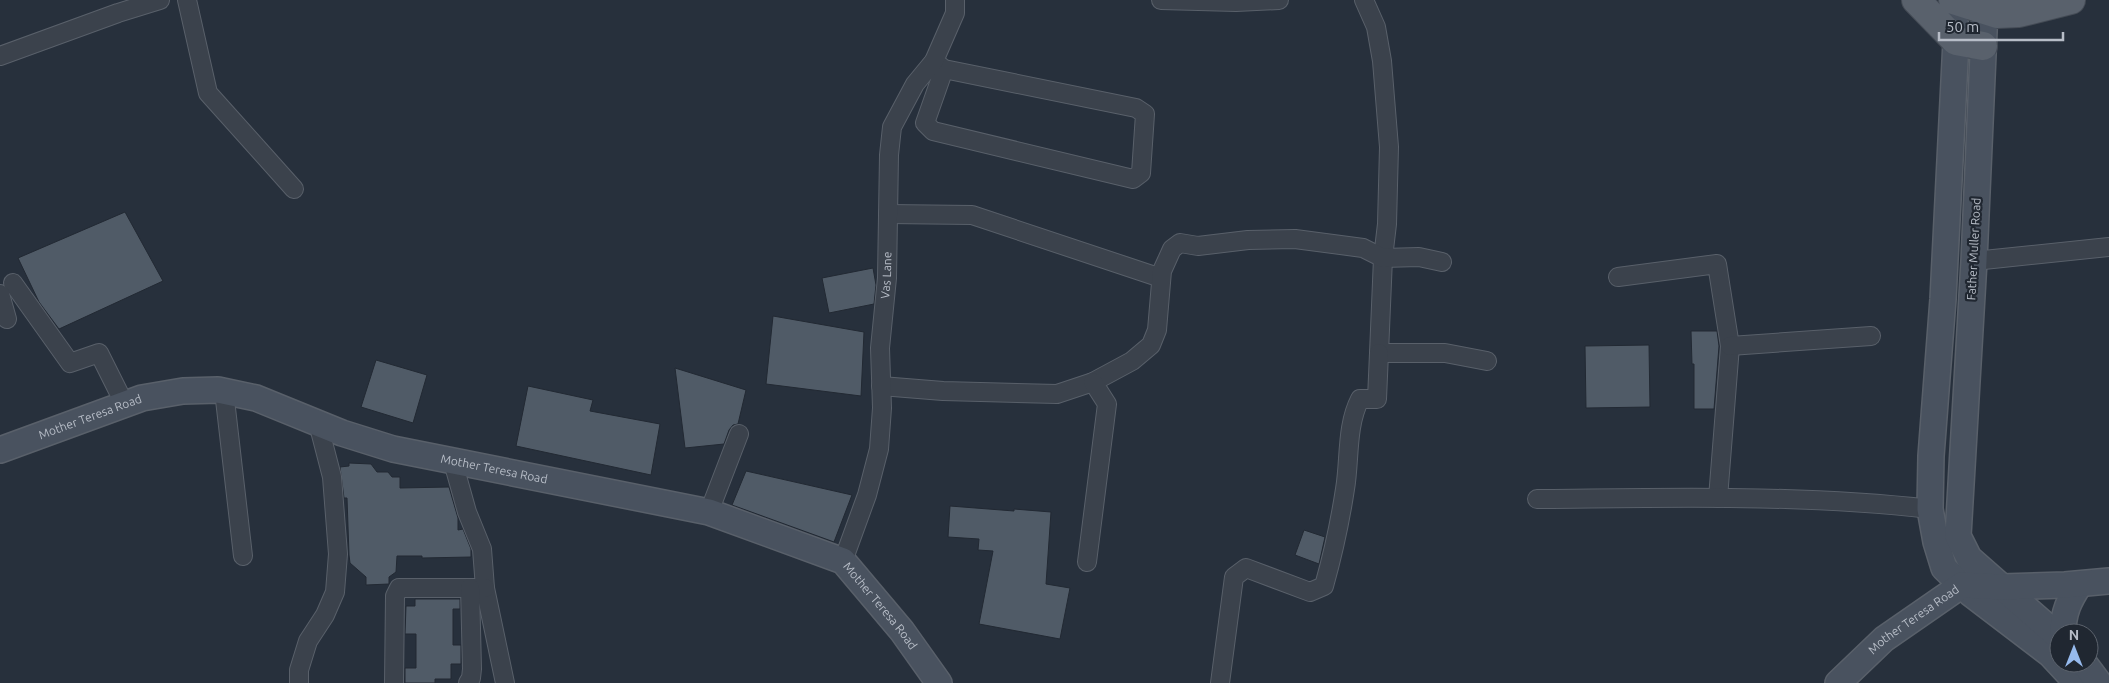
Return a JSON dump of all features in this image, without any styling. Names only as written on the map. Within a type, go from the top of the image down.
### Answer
[{"type":"main road","points":[[1916,0],[1956,41],[1983,46]]},
{"type":"main road","points":[[2071,0],[2019,13],[1997,14],[1953,0],[1956,41],[1943,299],[1931,456],[1930,509],[1936,542],[1944,568],[1962,585],[2050,654],[2077,683]]},
{"type":"main road","name":"Father Muller Road","points":[[1985,9],[1974,261],[1958,536],[1969,558],[2002,587]]},
{"type":"main road","name":"Mother Teresa Road","points":[[0,450],[142,398],[182,391],[224,391],[256,398],[342,433],[393,450],[709,512],[843,561],[902,631],[938,683]]},
{"type":"main road","name":"Mother Teresa Road","points":[[1838,683],[1884,639],[1962,585],[2002,587],[2109,581]]},
{"type":"main road","points":[[2063,623],[2068,603],[2080,584]]},
{"type":"main road","points":[[2002,587],[2049,628]]},
{"type":"street","points":[[0,56],[118,13],[160,0]]},
{"type":"street","points":[[187,0],[208,93],[294,189]]},
{"type":"street","name":"Vas Lane","points":[[843,561],[868,495],[879,450],[880,348],[887,278],[889,155],[892,127],[916,84],[939,65],[955,13],[955,0]]},
{"type":"street","points":[[1161,0],[1236,2],[1279,0]]},
{"type":"street","points":[[1220,683],[1234,577],[1246,568],[1310,592],[1324,586],[1346,488],[1353,412],[1360,399],[1377,399],[1383,258],[1388,224],[1389,148],[1382,61],[1376,27],[1364,0]]},
{"type":"street","points":[[939,65],[1136,108],[1145,114],[1141,173],[1134,180],[933,131],[925,123],[939,65]]},
{"type":"street","points":[[888,214],[972,215],[1161,278]]},
{"type":"street","points":[[881,386],[942,391],[1057,394],[1093,382],[1127,364],[1151,345],[1157,330],[1161,278],[1167,256],[1180,243],[1198,246],[1248,240],[1295,239],[1362,248],[1383,258],[1419,257],[1442,262]]},
{"type":"street","points":[[1974,261],[2109,247]]},
{"type":"street","points":[[1618,277],[1717,264],[1730,346],[1718,498]]},
{"type":"street","points":[[7,288],[7,319]]},
{"type":"street","points":[[7,288],[70,363],[99,353],[125,405]]},
{"type":"street","points":[[1730,346],[1871,336]]},
{"type":"street","points":[[1379,353],[1445,353],[1488,361]]},
{"type":"street","points":[[1087,562],[1107,404],[1093,382]]},
{"type":"street","points":[[224,391],[243,556]]},
{"type":"street","points":[[299,683],[300,670],[308,641],[325,615],[335,592],[338,554],[332,477],[318,423]]},
{"type":"street","points":[[709,512],[739,434]]},
{"type":"street","points":[[453,462],[467,512],[482,549],[472,669],[471,678],[468,683]]},
{"type":"street","points":[[1537,499],[1718,498],[1892,505],[1930,509]]},
{"type":"street","points":[[394,683],[396,591],[405,586],[478,588]]},
{"type":"street","points":[[478,588],[505,683]]},
{"type":"building","points":[[125,212],[163,281],[59,329],[39,302],[18,258]]},
{"type":"building","points":[[873,268],[876,285],[874,304],[829,313],[822,278]]},
{"type":"building","points":[[773,316],[864,332],[861,396],[766,384]]},
{"type":"building","points":[[1691,331],[1717,331],[1719,346],[1714,409],[1694,409],[1694,364],[1692,364]]},
{"type":"building","points":[[1649,345],[1650,407],[1586,408],[1585,346]]},
{"type":"building","points":[[376,360],[427,375],[413,423],[361,407]]},
{"type":"building","points":[[675,368],[746,390],[738,424],[733,425],[729,430],[724,444],[685,448]]},
{"type":"building","points":[[528,386],[593,400],[590,411],[660,424],[651,475],[516,446]]},
{"type":"building","points":[[349,463],[371,464],[377,472],[388,472],[392,477],[400,477],[400,488],[449,487],[458,518],[458,530],[463,529],[471,549],[471,557],[422,558],[422,556],[397,556],[396,572],[389,577],[389,584],[366,585],[366,577],[350,563],[347,498],[344,498],[340,467],[349,466]]},
{"type":"building","points":[[746,471],[852,495],[834,542],[732,505]]},
{"type":"building","points":[[950,506],[1051,512],[1046,584],[1070,588],[1060,639],[979,624],[993,551],[978,550],[979,539],[948,537]]},
{"type":"building","points":[[1304,530],[1325,537],[1319,564],[1295,555]]},
{"type":"building","points":[[415,599],[460,599],[460,609],[453,609],[453,645],[461,645],[461,664],[451,664],[451,679],[435,679],[435,683],[405,683],[405,668],[416,668],[416,634],[405,634],[406,606],[415,606]]}]
